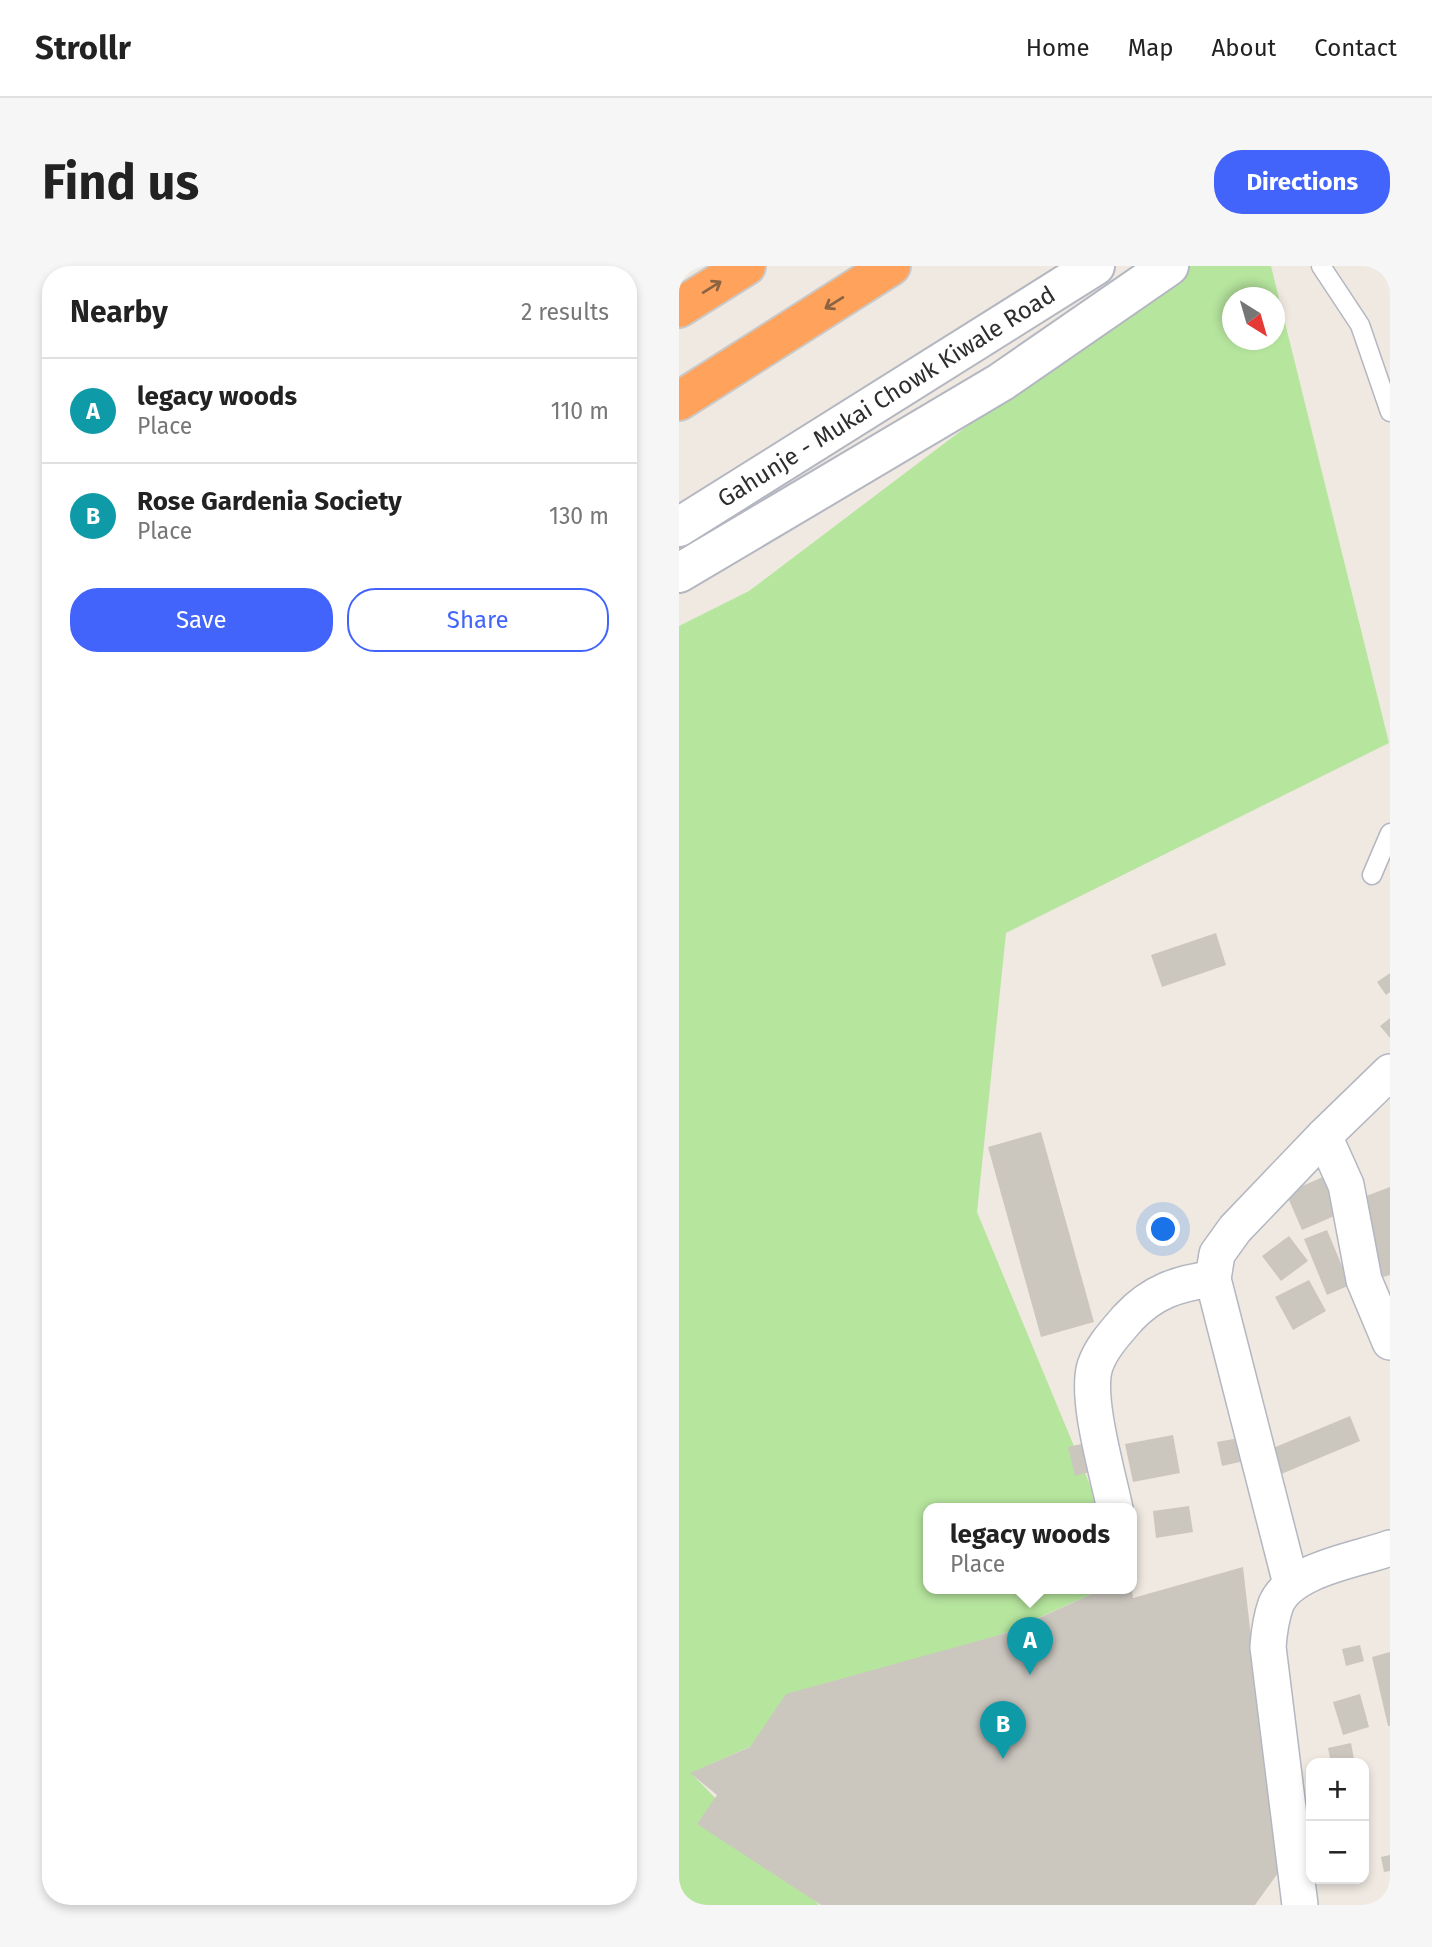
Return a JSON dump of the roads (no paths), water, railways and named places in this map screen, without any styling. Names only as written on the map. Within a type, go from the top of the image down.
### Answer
[{"type":"highway","points":[[679,308],[746,266]]},
{"type":"highway","points":[[679,401],[891,266]]},
{"type":"street","name":"Gahunje - Mukai Chowk Kiwale Road","points":[[679,527],[1095,266]]},
{"type":"street","points":[[679,573],[1001,382],[1169,266]]},
{"type":"street","points":[[1291,1584],[1213,1279],[1217,1254],[1235,1229],[1390,1072]]},
{"type":"street","points":[[1324,1136],[1346,1185],[1364,1280],[1390,1342]]},
{"type":"street","points":[[1114,1503],[1093,1401],[1093,1370],[1100,1354],[1132,1314],[1150,1299],[1186,1282],[1213,1279]]},
{"type":"street","points":[[1300,1905],[1268,1647],[1270,1629],[1277,1603],[1291,1584],[1324,1569],[1390,1548]]},
{"type":"lane","points":[[1321,266],[1360,326],[1390,412]]},
{"type":"lane","points":[[1372,875],[1390,833]]},
{"type":"place","name":"legacy woods","points":[[1030,1675]]},
{"type":"place","name":"Rose Gardenia Society","points":[[1003,1759]]}]
